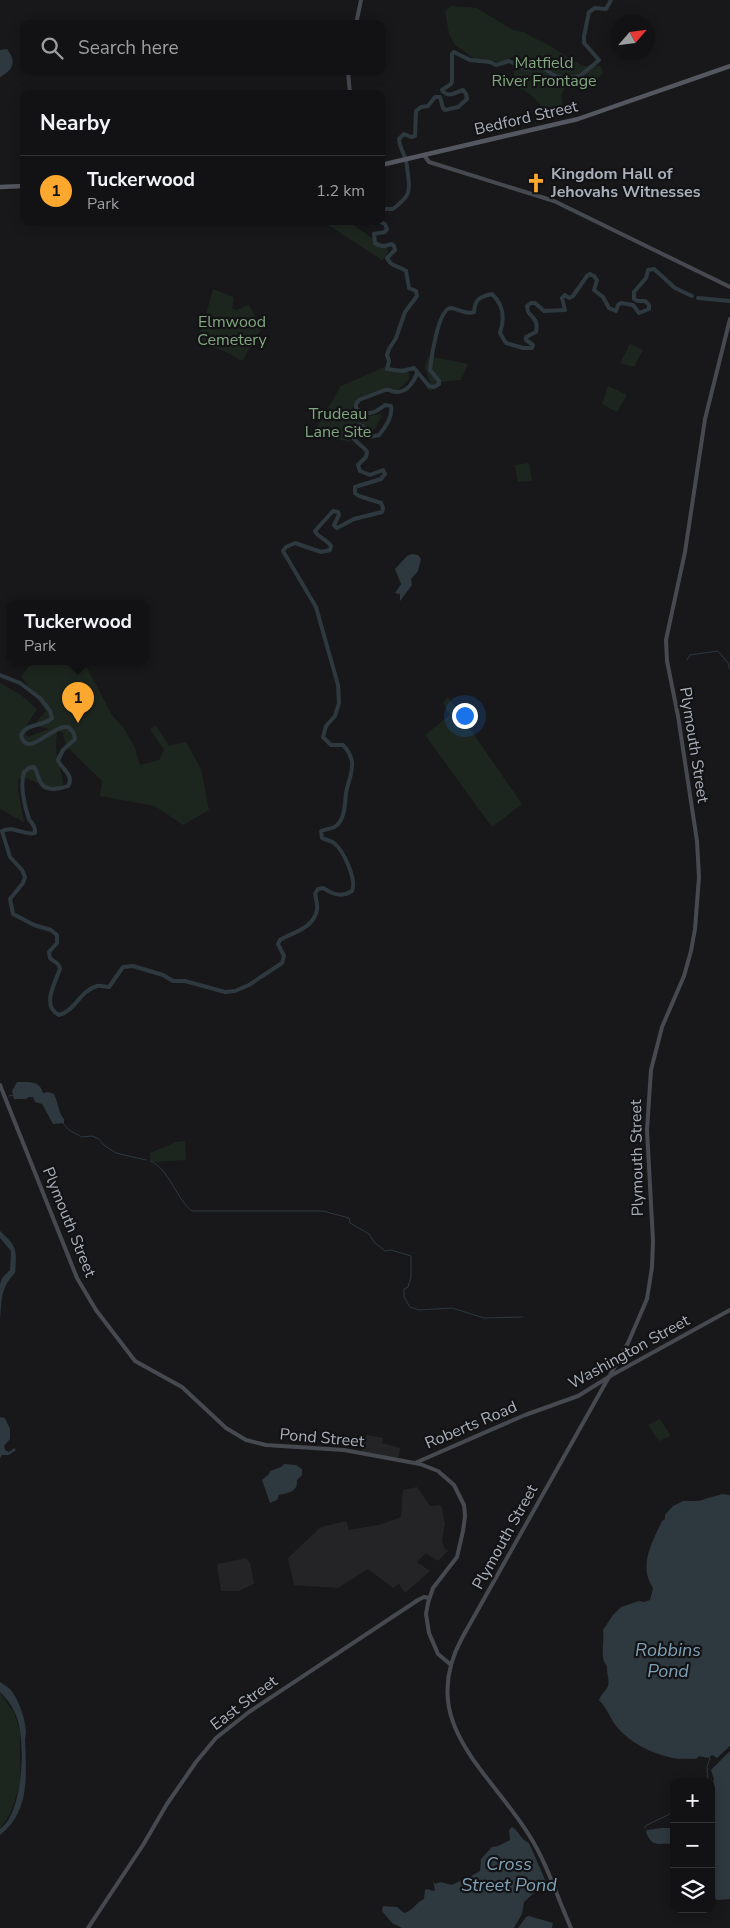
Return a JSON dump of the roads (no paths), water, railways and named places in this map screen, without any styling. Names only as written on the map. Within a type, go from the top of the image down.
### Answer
[{"type":"main road","points":[[357,20],[361,0]]},
{"type":"main road","name":"Bedford Street","points":[[385,164],[578,119],[730,66]]},
{"type":"main road","points":[[348,75],[350,90]]},
{"type":"main road","points":[[424,155],[426,160],[433,163],[554,201],[729,286]]},
{"type":"main road","points":[[0,187],[20,186]]},
{"type":"main road","name":"Plymouth Street","points":[[571,1928],[533,1841],[468,1752],[455,1729],[450,1715],[448,1696],[450,1664],[464,1634],[612,1375],[635,1331],[648,1293],[653,1256],[646,1130],[650,1079],[657,1041],[685,972],[695,929],[699,872],[698,853],[678,716],[667,661],[666,644],[685,552],[706,413],[730,319]]},
{"type":"main road","name":"Plymouth Street","points":[[0,1085],[77,1278],[96,1310],[132,1358]]},
{"type":"main road","name":"Washington Street","points":[[538,1411],[578,1396],[612,1375],[730,1310]]},
{"type":"main road","name":"Pond Street","points":[[132,1358],[143,1367],[182,1388],[226,1428],[246,1440],[266,1445],[339,1450],[415,1463],[442,1473],[452,1482],[460,1494],[465,1520],[457,1557],[433,1588],[429,1598]]},
{"type":"main road","name":"Roberts Road","points":[[415,1463],[538,1411]]},
{"type":"main road","name":"East Street","points":[[88,1928],[143,1845],[167,1804],[201,1756],[218,1736],[252,1710],[418,1600],[424,1597],[429,1598]]},
{"type":"main road","points":[[429,1598],[426,1616],[429,1633],[438,1654],[450,1664]]},
{"type":"water","points":[[7,49],[13,62],[8,72],[0,77],[0,50]]},
{"type":"water","points":[[412,554],[418,555],[421,559],[418,571],[411,579],[412,585],[400,601],[400,594],[395,593],[401,584],[395,569],[407,556]]},
{"type":"water","points":[[17,1082],[33,1083],[39,1086],[43,1093],[54,1094],[64,1123],[53,1124],[42,1104],[35,1102],[33,1097],[14,1099],[12,1091]]},
{"type":"water","points":[[0,1231],[13,1245],[16,1259],[15,1273],[4,1289],[0,1320],[0,1284],[2,1278],[10,1270],[11,1251],[0,1238]]},
{"type":"water","points":[[0,1417],[5,1418],[10,1429],[10,1439],[4,1446],[5,1450],[9,1452],[14,1448],[16,1450],[9,1455],[2,1455],[0,1458]]},
{"type":"water","points":[[284,1464],[296,1465],[302,1469],[302,1475],[297,1480],[294,1489],[289,1493],[279,1495],[277,1500],[270,1503],[262,1480],[270,1471]]},
{"type":"water","name":"Robbins Pond","points":[[722,1494],[730,1495],[730,1746],[717,1758],[712,1755],[708,1758],[699,1756],[696,1759],[672,1758],[647,1749],[627,1737],[616,1726],[599,1700],[608,1684],[607,1666],[603,1658],[603,1630],[621,1607],[639,1601],[650,1600],[653,1588],[647,1571],[648,1554],[662,1521],[665,1519],[665,1515],[673,1506],[683,1501],[698,1501]]},
{"type":"water","points":[[0,1682],[9,1688],[17,1699],[22,1713],[26,1728],[26,1778],[22,1803],[17,1815],[0,1835],[0,1829],[8,1821],[14,1809],[18,1794],[22,1760],[20,1729],[17,1718],[14,1710],[0,1692]]},
{"type":"water","points":[[730,1751],[730,1899],[717,1900],[715,1898],[715,1778],[711,1770]]},
{"type":"water","name":"Cross Street Pond","points":[[512,1827],[529,1843],[546,1882],[543,1888],[535,1892],[524,1902],[522,1914],[514,1928],[402,1928],[392,1923],[382,1911],[383,1906],[397,1907],[404,1913],[410,1911],[424,1899],[425,1890],[435,1890],[433,1881],[435,1884],[440,1882],[452,1885],[462,1880],[468,1880],[480,1871],[481,1859],[492,1847],[510,1840],[509,1830]]},
{"type":"water","points":[[670,1828],[670,1844],[653,1843],[648,1837],[647,1830]]},
{"type":"water","name":"Cross Street Pond","points":[[529,1916],[553,1923],[552,1928],[518,1928],[526,1917]]},
{"type":"waterway","points":[[385,209],[393,209],[409,191],[407,165],[399,139],[404,134],[411,137],[415,136],[416,111],[421,107],[428,106],[435,97],[440,97],[445,110],[458,107],[467,99],[463,90],[449,94],[444,93],[442,90],[451,84],[452,81],[452,54],[454,52],[470,60],[490,62],[496,65],[509,61],[526,69],[542,67],[553,75],[566,79],[580,76],[599,60],[584,43],[589,12],[595,8],[606,9],[611,0]]},
{"type":"waterway","points":[[385,224],[387,229],[385,232],[374,234],[375,243],[381,246],[392,244],[394,246],[395,250],[387,258],[393,265],[406,271],[409,288],[416,291],[417,296],[405,312],[396,338],[389,349],[387,369],[402,371],[414,368],[429,386],[434,387],[439,384],[439,381],[430,370],[436,335],[442,316],[446,310],[451,308],[465,312],[474,312],[478,299],[484,296],[492,294],[501,307],[503,322],[500,333],[506,343],[523,348],[532,348],[533,345],[526,340],[526,337],[536,332],[537,325],[528,312],[527,306],[535,303],[544,311],[565,310],[562,298],[565,295],[569,298],[573,296],[590,274],[597,280],[594,290],[603,297],[609,308],[616,311],[621,303],[633,305],[639,313],[649,309],[649,305],[645,301],[634,299],[634,292],[646,278],[648,270],[654,269],[675,288],[692,296]]},
{"type":"waterway","points":[[698,298],[730,301]]},
{"type":"waterway","points":[[15,915],[34,925],[51,930],[57,935],[57,943],[49,952],[50,958],[58,964],[60,969],[50,1000],[51,1006],[59,1015],[65,1013],[91,989],[98,986],[109,987],[123,967],[133,966],[163,975],[173,981],[185,981],[225,992],[235,991],[249,985],[282,963],[284,956],[278,944],[280,940],[302,929],[311,922],[317,910],[315,894],[318,889],[323,888],[341,895],[352,891],[353,879],[345,858],[334,843],[322,838],[321,831],[334,827],[339,823],[344,811],[352,770],[349,753],[343,745],[331,745],[323,737],[326,726],[335,716],[339,703],[338,685],[316,607],[283,551],[286,547],[295,543],[321,552],[330,550],[331,546],[315,531],[333,511],[338,512],[339,515],[334,525],[337,528],[354,519],[382,512],[381,503],[355,493],[355,487],[381,479],[385,474],[383,470],[370,475],[360,471],[358,465],[366,457],[367,452],[355,440],[353,433],[360,425],[370,437],[379,435],[390,418],[391,406],[385,405],[374,412],[367,413],[356,408],[356,404],[359,400],[385,390],[401,392],[412,383],[417,373]]},
{"type":"waterway","points":[[687,660],[690,655],[718,651],[728,663],[730,670]]},
{"type":"waterway","points":[[0,675],[20,683],[41,699],[50,711],[52,718],[24,731],[21,735],[25,743],[31,744],[57,729],[65,727],[71,729],[75,739],[63,750],[58,760],[69,775],[70,782],[68,786],[57,789],[46,788],[41,783],[34,767],[24,772],[22,783],[24,801],[35,833],[31,834],[11,829],[2,831],[10,857],[22,870],[25,877],[23,883],[10,899],[13,914]]},
{"type":"waterway","points":[[9,1096],[14,1095]]},
{"type":"waterway","points":[[62,1122],[69,1130],[82,1137],[92,1136],[99,1139],[105,1146],[116,1153],[146,1160]]},
{"type":"waterway","points":[[150,1161],[162,1170],[192,1211],[323,1211],[349,1218],[350,1223],[369,1234],[374,1242],[385,1251],[391,1250],[411,1256],[411,1277],[408,1287],[404,1289],[404,1297],[410,1307],[419,1310],[452,1308],[484,1318],[523,1317]]},
{"type":"waterway","points":[[708,1755],[710,1758],[707,1767],[708,1778]]},
{"type":"waterway","points":[[645,1828],[645,1826],[670,1814]]},
{"type":"place","name":"Kingdom Hall of Jehovahs Witnesses","points":[[536,183]]},
{"type":"place","name":"Tuckerwood","points":[[78,723]]},
{"type":"park label","name":"Matfield River Frontage","points":[[544,72]]},
{"type":"park label","name":"Elmwood Cemetery","points":[[232,331]]},
{"type":"park label","name":"Trudeau Lane Site","points":[[338,423]]}]
